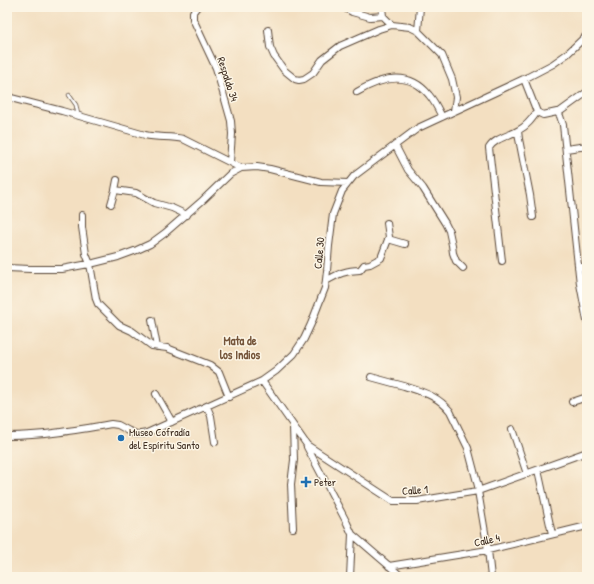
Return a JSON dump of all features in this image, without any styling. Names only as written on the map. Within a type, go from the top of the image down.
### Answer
[{"type":"street","name":"Respaldo 34","points":[[197,7],[194,12],[193,19],[216,68],[231,121],[232,134],[230,162]]},
{"type":"street","points":[[343,7],[352,12],[370,17],[383,16]]},
{"type":"street","points":[[382,7],[383,16],[392,24]]},
{"type":"street","points":[[418,32],[420,7]]},
{"type":"street","points":[[268,30],[270,48],[278,63],[295,80],[299,80],[304,79],[313,73],[322,60],[340,46],[392,24],[410,27],[418,32],[442,55],[452,79],[456,97],[454,111]]},
{"type":"street","name":"Calle 30","points":[[7,436],[68,432],[111,424],[118,425],[136,434],[147,433],[262,381],[276,371],[294,354],[311,324],[325,288],[328,246],[333,214],[342,191],[354,176],[418,128],[553,64],[567,54],[587,35]]},
{"type":"street","points":[[357,92],[378,81],[400,78],[407,80],[418,85],[429,95],[442,117]]},
{"type":"street","points":[[524,79],[537,112],[543,115],[556,112],[558,113],[587,92]]},
{"type":"street","points":[[7,87],[8,97],[145,135],[156,137],[176,137],[183,139],[241,168]]},
{"type":"street","points":[[502,261],[489,148],[492,143],[518,131],[532,120],[537,112]]},
{"type":"street","points":[[558,113],[563,125],[578,268],[587,319]]},
{"type":"street","points":[[518,131],[533,217]]},
{"type":"street","points":[[395,146],[408,170],[423,188],[445,223],[449,231],[453,254],[456,261],[463,268]]},
{"type":"street","points":[[566,149],[587,146]]},
{"type":"street","points":[[7,268],[62,269],[118,257],[150,244],[165,234],[230,174],[241,168],[257,167],[322,182],[348,183]]},
{"type":"street","points":[[111,204],[118,180]]},
{"type":"street","points":[[115,190],[136,193],[154,203],[172,208],[186,215]]},
{"type":"street","points":[[82,215],[82,227],[86,254],[90,264],[98,304],[120,325],[132,331],[152,346],[166,348],[210,365],[219,372],[229,397]]},
{"type":"street","points":[[326,280],[350,270],[360,270],[364,265],[370,264],[381,258],[388,239],[387,222]]},
{"type":"street","points":[[388,239],[405,244]]},
{"type":"street","points":[[578,268],[587,267]]},
{"type":"street","points":[[152,320],[157,347]]},
{"type":"street","points":[[371,377],[424,392],[450,411],[468,448],[478,491],[491,577]]},
{"type":"street","name":"Calle 1","points":[[262,381],[307,445],[393,500],[417,501],[478,491],[587,452]]},
{"type":"street","points":[[156,394],[172,422]]},
{"type":"street","points":[[572,402],[587,397]]},
{"type":"street","points":[[207,407],[211,416],[215,442]]},
{"type":"street","points":[[292,528],[291,484],[294,460],[293,425]]},
{"type":"street","points":[[512,429],[527,474]]},
{"type":"street","points":[[307,445],[352,534],[402,577]]},
{"type":"street","points":[[538,470],[552,534]]},
{"type":"street","name":"Calle 4","points":[[389,566],[488,550],[587,526]]},
{"type":"street","points":[[350,577],[352,534]]},
{"type":"lane","points":[[69,95],[76,105],[79,116]]},
{"type":"place","name":"Museo Cofradía del Espíritu Santo","points":[[121,438]]},
{"type":"place","name":"Peter","points":[[306,482]]},
{"type":"district","name":"Mata de los Indios","points":[[240,348]]}]
